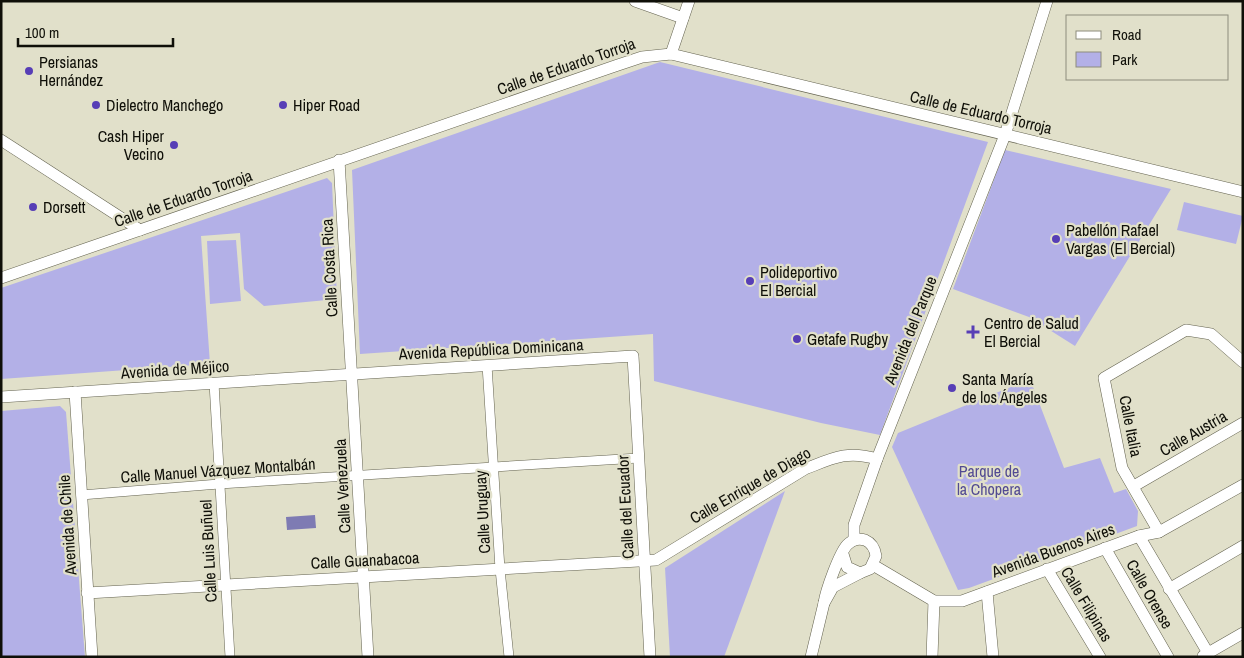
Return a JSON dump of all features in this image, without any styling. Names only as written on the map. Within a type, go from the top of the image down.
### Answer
[{"type":"street","points":[[635,1],[683,18]]},
{"type":"street","points":[[671,54],[689,1]]},
{"type":"street","name":"Avenida del Parque","points":[[854,540],[854,525],[877,460],[1005,135],[1047,1]]},
{"type":"street","name":"Calle de Eduardo Torroja","points":[[1,278],[642,57],[671,54],[1243,192]]},
{"type":"street","points":[[1,140],[140,230]]},
{"type":"street","name":"Calle Costa Rica","points":[[339,160],[351,373]]},
{"type":"street","name":"Calle Italia","points":[[1159,532],[1122,468],[1104,378],[1186,330],[1211,334],[1243,362]]},
{"type":"street","name":"Avenida República Dominicana","points":[[351,373],[633,356]]},
{"type":"street","name":"Calle del Ecuador","points":[[633,356],[650,657]]},
{"type":"street","name":"Calle Uruguay","points":[[487,365],[500,568],[509,657]]},
{"type":"street","name":"Avenida de Méjico","points":[[1,397],[351,373]]},
{"type":"street","name":"Calle Venezuela","points":[[351,373],[368,657]]},
{"type":"street","name":"Calle Luis Buñuel","points":[[214,383],[224,585],[230,657]]},
{"type":"street","name":"Avenida de Chile","points":[[75,392],[92,657]]},
{"type":"street","name":"Calle Austria","points":[[1134,486],[1243,423]]},
{"type":"street","name":"Calle Enrique de Diago","points":[[644,559],[656,560],[806,469],[829,459],[854,453],[877,460]]},
{"type":"street","name":"Calle Manuel Vázquez Montalbán","points":[[81,495],[219,484],[639,458]]},
{"type":"street","name":"Avenida Buenos Aires","points":[[934,601],[962,601],[1139,536],[1159,532],[1243,485]]},
{"type":"street","points":[[1139,536],[1205,655],[1243,633]]},
{"type":"street","points":[[812,657],[826,588],[846,545],[854,540],[864,540],[873,546],[876,556],[873,565],[833,587],[824,603]]},
{"type":"street","points":[[1169,589],[1243,546]]},
{"type":"street","name":"Calle Orense","points":[[1105,548],[1168,657]]},
{"type":"street","points":[[843,554],[847,568],[860,573]]},
{"type":"street","name":"Calle Guanabacoa","points":[[87,593],[644,559]]},
{"type":"street","points":[[873,565],[934,601],[932,657]]},
{"type":"street","name":"Calle Filipinas","points":[[1047,569],[1100,657]]},
{"type":"street","points":[[987,592],[993,657]]},
{"type":"green space","points":[[660,62],[988,142],[880,435],[821,423],[654,381],[653,334],[360,354],[352,170]]},
{"type":"green space","name":"Pabellón Rafael Vargas (El Bercial)","points":[[1005,150],[1171,189],[1075,346],[1029,317],[953,289]]},
{"type":"green space","points":[[327,178],[332,183],[337,299],[264,306],[244,289],[240,233],[201,236],[210,364],[1,379],[1,288]]},
{"type":"green space","points":[[1184,202],[1243,216],[1236,244],[1177,230]]},
{"type":"green space","points":[[236,240],[241,301],[210,304],[207,241]]},
{"type":"green space","name":"Parque de la Chopera","points":[[1030,379],[1064,468],[1100,458],[1114,493],[1126,489],[1138,511],[1137,526],[969,588],[958,590],[892,447],[898,433]]},
{"type":"green space","points":[[60,406],[66,412],[85,657],[2,657],[1,411]]},
{"type":"green space","points":[[785,491],[724,657],[670,657],[665,568]]},
{"type":"shaded area","points":[[315,515],[316,528],[287,530],[286,517]]},
{"type":"place","name":"Persianas Hernández","points":[[29,71]]},
{"type":"place","name":"Dielectro Manchego","points":[[96,105]]},
{"type":"place","name":"Hiper Road","points":[[283,105]]},
{"type":"place","name":"Cash Hiper Vecino","points":[[174,145]]},
{"type":"place","name":"Dorsett","points":[[33,207]]},
{"type":"place","name":"Pabellón Rafael Vargas (El Bercial)","points":[[1056,239]]},
{"type":"place","name":"Polideportivo El Bercial","points":[[750,281]]},
{"type":"place","name":"Centro de Salud El Bercial","points":[[973,332]]},
{"type":"place","name":"Getafe Rugby","points":[[797,339]]},
{"type":"place","name":"Santa María de los Ángeles","points":[[952,388]]}]
